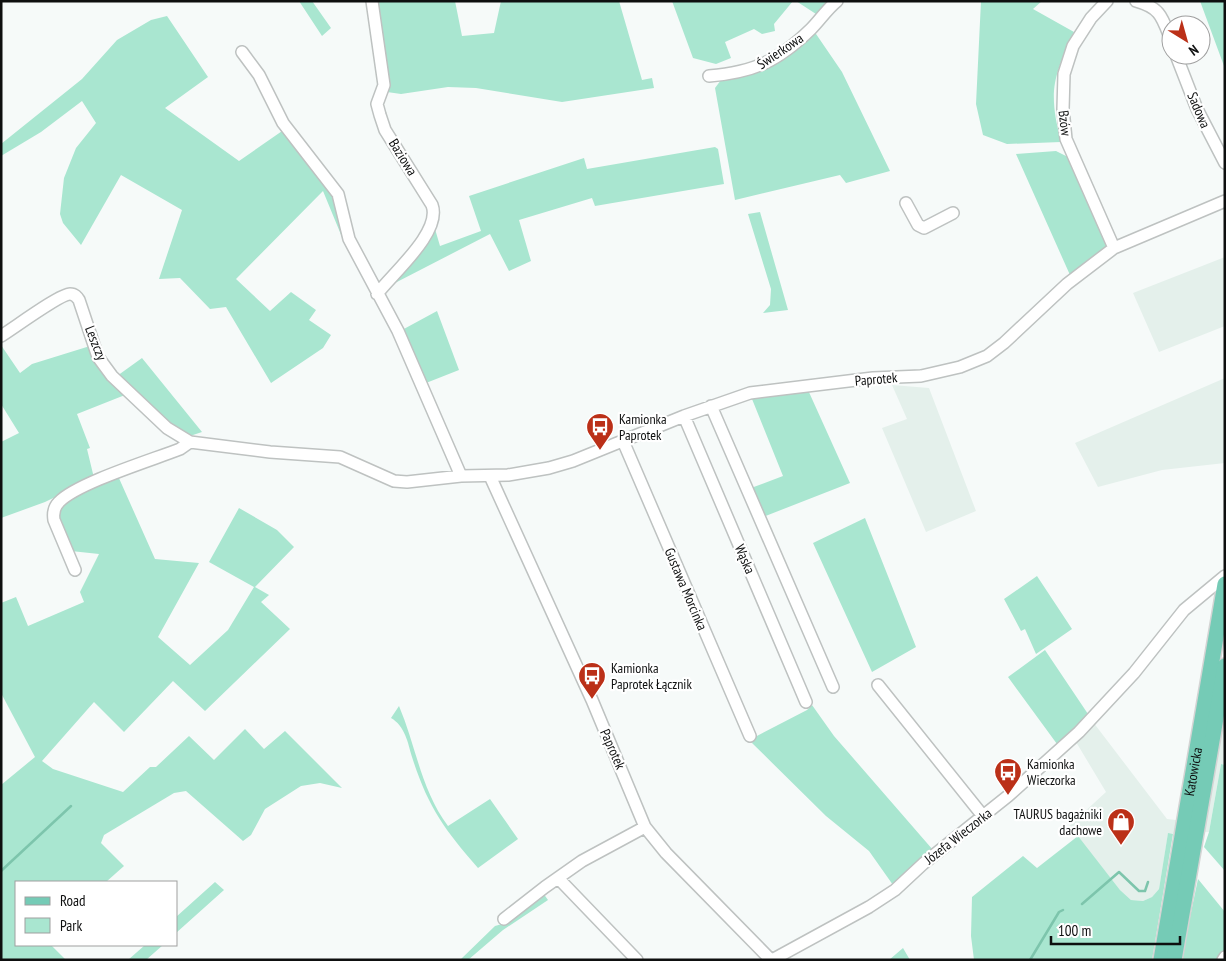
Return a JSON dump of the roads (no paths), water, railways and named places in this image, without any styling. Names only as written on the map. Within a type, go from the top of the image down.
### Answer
[{"type":"main road","name":"Katowicka","points":[[1161,960],[1225,584]]},
{"type":"main road","name":"Katowicka","points":[[1174,960],[1225,666]]},
{"type":"street","name":"Baziowa","points":[[372,1],[384,85],[378,104],[380,116],[385,130],[432,205],[434,219],[426,236],[377,294]]},
{"type":"street","name":"Świerkowa","points":[[709,76],[756,69],[768,62],[811,29],[837,1]]},
{"type":"street","name":"Bzów","points":[[1107,1],[1091,18],[1073,46],[1064,74],[1063,109],[1066,139],[1114,248]]},
{"type":"street","points":[[1136,1],[1155,8],[1161,15]]},
{"type":"street","points":[[242,52],[259,75],[283,123],[301,149],[335,188],[341,202],[350,239],[422,385],[461,476]]},
{"type":"street","name":"Sadowa","points":[[1180,65],[1197,109],[1225,163]]},
{"type":"street","name":"Paprotek","points":[[407,482],[461,476],[490,476],[549,468],[684,416],[750,393],[873,378],[921,376],[960,367],[987,356],[1004,343],[1067,284],[1114,248],[1225,201]]},
{"type":"street","points":[[906,203],[918,225],[924,228],[953,213]]},
{"type":"street","name":"Leszczy","points":[[1,336],[25,322],[57,298],[69,294],[76,296],[84,311],[98,357],[112,376],[167,428],[190,442],[270,452],[340,456],[394,481],[407,482]]},
{"type":"street","points":[[711,406],[833,687]]},
{"type":"street","name":"Wąska","points":[[684,416],[806,702]]},
{"type":"street","name":"Gustawa Morcinka","points":[[623,441],[750,736]]},
{"type":"street","points":[[75,570],[54,520],[53,514],[59,502],[79,489],[180,449],[190,442]]},
{"type":"street","name":"Paprotek","points":[[490,476],[592,700],[645,827],[666,853],[772,960]]},
{"type":"street","name":"Józefa Wieczorka","points":[[772,960],[870,907],[895,890],[924,863],[983,816],[1079,732],[1134,673],[1184,610],[1198,596],[1225,576]]},
{"type":"street","points":[[1198,596],[1207,595],[1214,598],[1217,604],[1219,619]]},
{"type":"street","points":[[878,685],[983,816]]},
{"type":"street","points":[[504,919],[582,862],[645,827]]},
{"type":"street","points":[[558,878],[637,960]]},
{"type":"waterway","points":[[1,871],[71,806]]},
{"type":"waterway","points":[[1082,904],[1119,872],[1139,891],[1145,891],[1148,882]]},
{"type":"waterway","points":[[1030,960],[1059,912],[1063,910]]},
{"type":"place","name":"Kamionka Paprotek","points":[[600,451]]},
{"type":"place","name":"Kamionka Paprotek Łącznik","points":[[592,700]]},
{"type":"place","name":"Kamionka Wieczorka","points":[[1008,796]]},
{"type":"place","name":"TAURUS bagażniki dachowe","points":[[1121,846]]}]
